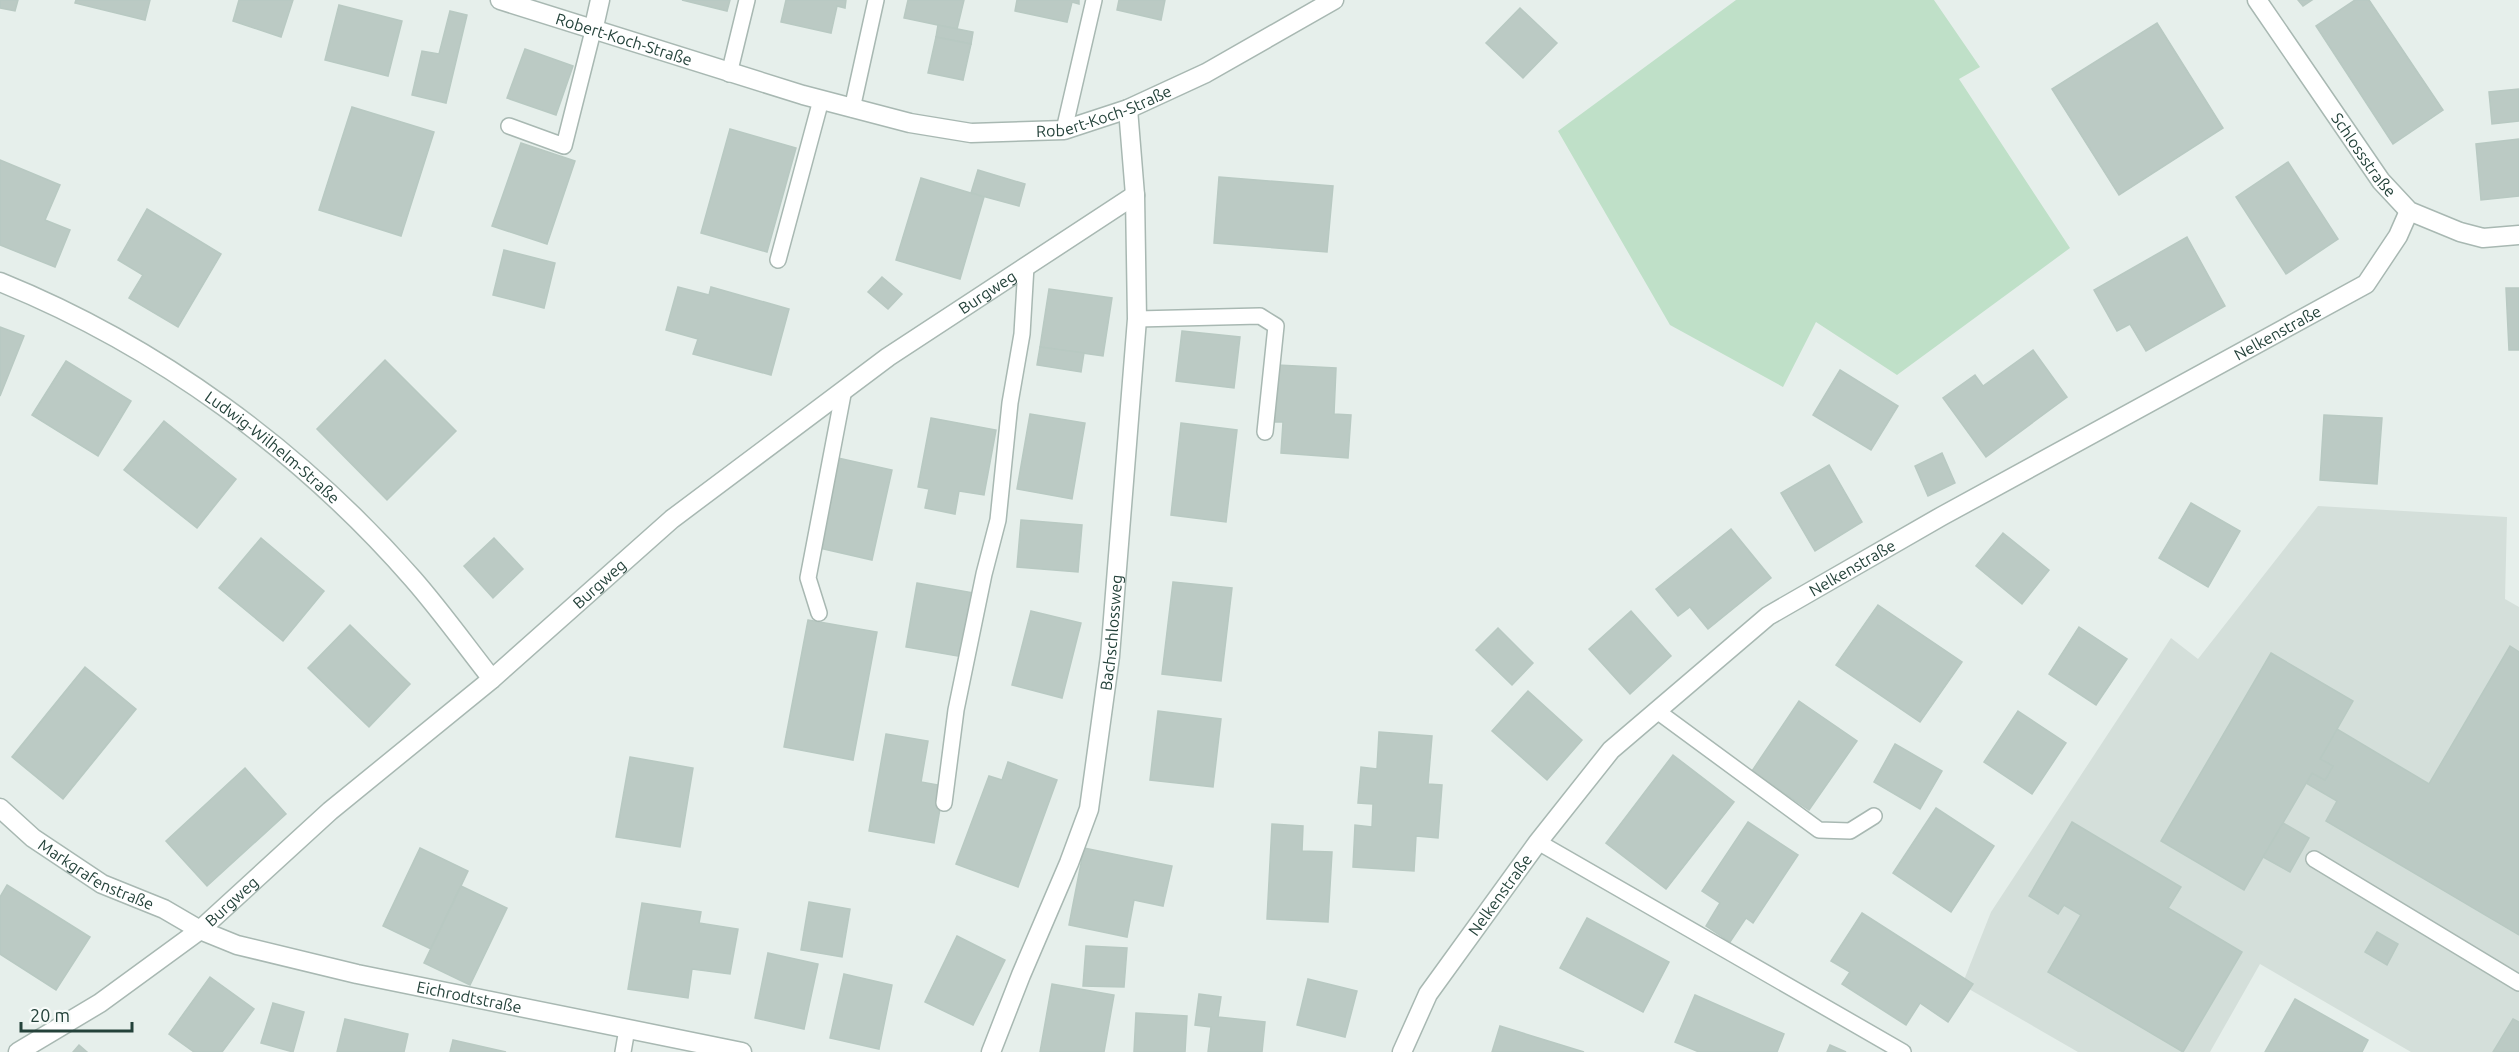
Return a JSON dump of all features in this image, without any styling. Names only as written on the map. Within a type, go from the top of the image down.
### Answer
[{"type":"street","name":"Robert-Koch-Straße","points":[[500,0],[729,74],[852,109],[910,123],[971,133],[1064,130],[1128,109],[1206,73],[1334,0]]},
{"type":"street","points":[[593,31],[600,0]]},
{"type":"street","name":"Schlossstraße","points":[[2257,0],[2381,181],[2409,211],[2460,232],[2482,238],[2519,235]]},
{"type":"street","points":[[1128,109],[1135,195]]},
{"type":"street","name":"Burgweg","points":[[18,1052],[100,1003],[200,930],[330,811],[492,679],[672,519],[888,357],[1135,195]]},
{"type":"street","name":"Bachschlossweg","points":[[991,1052],[1069,863],[1089,808],[1110,656],[1137,319],[1135,195]]},
{"type":"street","name":"Nelkenstraße","points":[[1402,1052],[1428,994],[1538,842],[1611,750],[1768,616],[1942,516],[2366,284],[2398,236],[2409,211]]},
{"type":"street","name":"Ludwig-Wilhelm-Straße","points":[[0,282],[36,297],[140,349],[239,417],[343,506],[414,579],[492,679]]},
{"type":"street","name":"Markgrafenstraße","points":[[0,808],[33,838],[102,884],[164,909],[200,930]]},
{"type":"street","name":"Eichrodtstraße","points":[[200,930],[237,945],[357,974],[627,1029],[712,1050],[742,1052]]},
{"type":"lane","points":[[729,74],[747,0]]},
{"type":"lane","points":[[852,109],[876,0]]},
{"type":"lane","points":[[1064,130],[1094,0]]},
{"type":"lane","points":[[509,126],[564,146],[593,31]]},
{"type":"lane","points":[[778,260],[821,100]]},
{"type":"lane","points":[[944,803],[956,710],[984,574],[998,520],[1010,403],[1023,334],[1026,266]]},
{"type":"lane","points":[[1137,319],[1260,316],[1276,326],[1265,432]]},
{"type":"lane","points":[[819,613],[808,578],[844,389]]},
{"type":"lane","points":[[1657,711],[1819,830],[1850,831],[1874,816]]},
{"type":"lane","points":[[1538,842],[1903,1052]]},
{"type":"lane","points":[[2314,859],[2519,983]]},
{"type":"lane","points":[[623,1052],[627,1029]]},
{"type":"shaded area","points":[[2318,506],[2507,517],[2505,599],[2519,607],[2519,1052],[2411,1052],[2260,964],[2210,1052],[2078,1052],[1962,985],[1991,912],[2171,638],[2198,659]]},
{"type":"green space","points":[[1736,0],[1934,0],[1980,67],[1959,79],[2070,248],[1897,375],[1816,322],[1783,387],[1670,325],[1558,131]]},
{"type":"building","points":[[0,0],[18,0],[15,11],[0,8]]},
{"type":"building","points":[[76,0],[150,0],[145,20],[75,3]]},
{"type":"building","points":[[239,0],[293,0],[281,37],[233,21]]},
{"type":"building","points":[[682,0],[730,0],[727,11]]},
{"type":"building","points":[[786,0],[846,0],[845,8],[837,6],[831,33],[781,22]]},
{"type":"building","points":[[908,0],[964,0],[957,29],[904,18]]},
{"type":"building","points":[[1017,0],[1079,0],[1079,4],[1072,2],[1067,22],[1015,11]]},
{"type":"building","points":[[1119,0],[1165,0],[1161,20],[1117,10]]},
{"type":"building","points":[[2298,0],[2312,0],[2303,6]]},
{"type":"building","points":[[2355,0],[2369,0],[2443,110],[2393,144],[2316,26]]},
{"type":"building","points":[[339,5],[402,21],[388,76],[325,60]]},
{"type":"building","points":[[1520,8],[1557,43],[1523,78],[1486,43]]},
{"type":"building","points":[[450,11],[467,15],[446,103],[412,95],[422,51],[439,54]]},
{"type":"building","points":[[2157,23],[2223,128],[2119,195],[2052,89]]},
{"type":"building","points":[[938,25],[973,32],[971,44],[936,37]]},
{"type":"building","points":[[936,37],[971,44],[963,80],[928,73]]},
{"type":"building","points":[[525,49],[573,66],[556,115],[507,98]]},
{"type":"building","points":[[2519,89],[2519,121],[2492,124],[2489,92]]},
{"type":"building","points":[[352,107],[434,132],[401,236],[319,210]]},
{"type":"building","points":[[730,129],[796,148],[767,252],[701,233]]},
{"type":"building","points":[[2519,139],[2519,196],[2481,200],[2476,144]]},
{"type":"building","points":[[521,143],[575,161],[547,244],[492,226]]},
{"type":"building","points":[[0,160],[60,185],[45,220],[70,230],[55,267],[0,245]]},
{"type":"building","points":[[2288,162],[2338,239],[2286,274],[2236,197]]},
{"type":"building","points":[[978,170],[1025,184],[1019,206],[971,193]]},
{"type":"building","points":[[1219,177],[1333,186],[1327,252],[1214,243]]},
{"type":"building","points":[[921,178],[984,197],[960,279],[896,260]]},
{"type":"building","points":[[147,209],[221,254],[178,327],[129,298],[143,275],[118,260]]},
{"type":"building","points":[[2187,237],[2225,306],[2146,351],[2130,324],[2117,331],[2094,290]]},
{"type":"building","points":[[504,250],[555,263],[544,308],[493,295]]},
{"type":"building","points":[[882,277],[902,294],[888,309],[868,292]]},
{"type":"building","points":[[678,287],[709,295],[711,287],[789,309],[771,375],[693,354],[698,339],[666,330]]},
{"type":"building","points":[[2506,288],[2519,288],[2519,350],[2509,350]]},
{"type":"building","points":[[1049,289],[1112,298],[1103,356],[1040,347]]},
{"type":"building","points":[[0,327],[24,336],[0,396]]},
{"type":"building","points":[[1182,331],[1240,337],[1234,388],[1176,381]]},
{"type":"building","points":[[1040,347],[1084,353],[1081,372],[1037,365]]},
{"type":"building","points":[[2033,350],[2067,397],[1986,457],[1943,398],[1975,375],[1983,386]]},
{"type":"building","points":[[385,360],[456,431],[387,500],[317,429]]},
{"type":"building","points":[[66,361],[131,401],[98,456],[32,415]]},
{"type":"building","points":[[1277,365],[1336,368],[1334,414],[1351,415],[1348,458],[1281,453],[1283,422],[1274,422]]},
{"type":"building","points":[[1840,370],[1898,406],[1871,450],[1813,415]]},
{"type":"building","points":[[1030,414],[1085,423],[1072,499],[1017,489]]},
{"type":"building","points":[[2324,415],[2382,418],[2377,484],[2320,480]]},
{"type":"building","points":[[931,418],[996,430],[984,495],[959,491],[955,514],[925,508],[929,489],[918,487]]},
{"type":"building","points":[[164,421],[236,479],[197,528],[124,470]]},
{"type":"building","points":[[1181,423],[1237,430],[1226,522],[1171,515]]},
{"type":"building","points":[[1942,453],[1955,483],[1928,496],[1915,466]]},
{"type":"building","points":[[838,458],[892,470],[872,560],[819,548]]},
{"type":"building","points":[[1829,465],[1862,522],[1815,551],[1781,493]]},
{"type":"building","points":[[2191,503],[2240,531],[2208,587],[2159,558]]},
{"type":"building","points":[[1021,520],[1082,525],[1078,572],[1017,567]]},
{"type":"building","points":[[1731,529],[1771,578],[1708,629],[1690,607],[1678,616],[1656,589]]},
{"type":"building","points":[[2003,533],[2049,570],[2022,604],[1976,566]]},
{"type":"building","points":[[261,538],[324,591],[283,641],[219,588]]},
{"type":"building","points":[[494,538],[523,569],[493,598],[464,566]]},
{"type":"building","points":[[1173,582],[1232,588],[1221,681],[1162,674]]},
{"type":"building","points":[[917,583],[974,593],[963,657],[906,647]]},
{"type":"building","points":[[1878,605],[1962,662],[1920,722],[1836,665]]},
{"type":"building","points":[[1031,611],[1081,623],[1062,698],[1012,685]]},
{"type":"building","points":[[1631,611],[1671,656],[1630,694],[1589,649]]},
{"type":"building","points":[[808,620],[877,632],[853,760],[784,747]]},
{"type":"building","points":[[350,625],[410,684],[369,727],[308,668]]},
{"type":"building","points":[[2079,627],[2127,659],[2096,705],[2049,674]]},
{"type":"building","points":[[1498,628],[1533,663],[1512,685],[1476,650]]},
{"type":"building","points":[[2510,646],[2519,652],[2519,935],[2326,821],[2337,801],[2306,783],[2312,773],[2325,780],[2333,766],[2320,759],[2337,729],[2429,784]]},
{"type":"building","points":[[2271,653],[2353,701],[2320,759],[2333,766],[2325,780],[2312,773],[2244,890],[2161,841]]},
{"type":"building","points":[[85,667],[136,709],[63,799],[12,757]]},
{"type":"building","points":[[1528,691],[1582,740],[1547,780],[1492,731]]},
{"type":"building","points":[[1799,701],[1857,741],[1809,810],[1752,771]]},
{"type":"building","points":[[1158,711],[1221,719],[1213,787],[1150,780]]},
{"type":"building","points":[[2018,711],[2066,743],[2032,794],[1984,762]]},
{"type":"building","points":[[1379,732],[1432,736],[1428,784],[1442,785],[1438,838],[1416,836],[1414,871],[1353,867],[1355,825],[1372,827],[1373,804],[1358,803],[1361,767],[1377,769]]},
{"type":"building","points":[[886,734],[928,741],[921,782],[944,786],[934,843],[869,831]]},
{"type":"building","points":[[1895,744],[1942,771],[1920,809],[1874,782]]},
{"type":"building","points":[[1673,755],[1734,802],[1666,889],[1606,843]]},
{"type":"building","points":[[630,757],[693,768],[680,847],[616,837]]},
{"type":"building","points":[[1008,762],[1057,780],[1018,887],[956,864],[989,776],[1002,780]]},
{"type":"building","points":[[245,768],[286,814],[207,886],[166,841]]},
{"type":"building","points":[[1936,808],[1994,846],[1951,912],[1893,873]]},
{"type":"building","points":[[1748,822],[1798,855],[1753,923],[1746,918],[1730,942],[1706,926],[1720,903],[1702,891]]},
{"type":"building","points":[[2072,822],[2181,887],[2168,908],[2242,952],[2183,1052],[2048,972],[2081,915],[2064,905],[2058,914],[2029,896]]},
{"type":"building","points":[[2283,823],[2309,838],[2290,872],[2263,857]]},
{"type":"building","points":[[1272,824],[1303,826],[1302,851],[1332,852],[1328,922],[1267,919]]},
{"type":"building","points":[[420,848],[468,871],[431,949],[383,926]]},
{"type":"building","points":[[1084,848],[1172,866],[1163,906],[1134,900],[1127,937],[1069,925]]},
{"type":"building","points":[[7,885],[90,937],[56,990],[0,954],[0,897]]},
{"type":"building","points":[[461,886],[507,908],[470,985],[424,963]]},
{"type":"building","points":[[809,902],[850,909],[842,957],[801,950]]},
{"type":"building","points":[[642,903],[701,912],[699,923],[738,929],[730,974],[692,969],[688,998],[628,989]]},
{"type":"building","points":[[1862,913],[1973,984],[1948,1022],[1920,1003],[1906,1025],[1842,984],[1850,972],[1831,961]]},
{"type":"building","points":[[1587,918],[1669,962],[1643,1012],[1560,968]]},
{"type":"building","points":[[2377,932],[2398,944],[2387,965],[2365,952]]},
{"type":"building","points":[[957,936],[1005,960],[973,1025],[925,1002]]},
{"type":"building","points":[[1086,946],[1127,948],[1124,987],[1083,986]]},
{"type":"building","points":[[768,953],[818,964],[804,1029],[755,1018]]},
{"type":"building","points":[[844,974],[892,985],[879,1049],[830,1038]]},
{"type":"building","points":[[210,977],[254,1009],[222,1052],[194,1052],[169,1034]]},
{"type":"building","points":[[1308,979],[1357,991],[1345,1037],[1297,1025]]},
{"type":"building","points":[[1052,984],[1114,995],[1104,1052],[1040,1052]]},
{"type":"building","points":[[1199,994],[1221,997],[1218,1017],[1265,1022],[1262,1052],[1208,1052],[1211,1027],[1195,1025]]},
{"type":"building","points":[[1695,995],[1784,1034],[1777,1052],[1699,1052],[1675,1042]]},
{"type":"building","points":[[2295,999],[2368,1040],[2362,1052],[2265,1052]]},
{"type":"building","points":[[273,1003],[304,1012],[293,1052],[261,1043]]},
{"type":"building","points":[[1136,1013],[1187,1016],[1185,1052],[1134,1052]]},
{"type":"building","points":[[345,1019],[408,1034],[404,1052],[337,1052]]},
{"type":"building","points":[[2513,1019],[2519,1022],[2519,1052],[2493,1052]]},
{"type":"building","points":[[1500,1026],[1584,1052],[1492,1052]]},
{"type":"building","points":[[453,1040],[506,1052],[450,1052]]},
{"type":"building","points":[[79,1045],[87,1052],[73,1052]]},
{"type":"building","points":[[1830,1045],[1846,1052],[1827,1052]]}]
